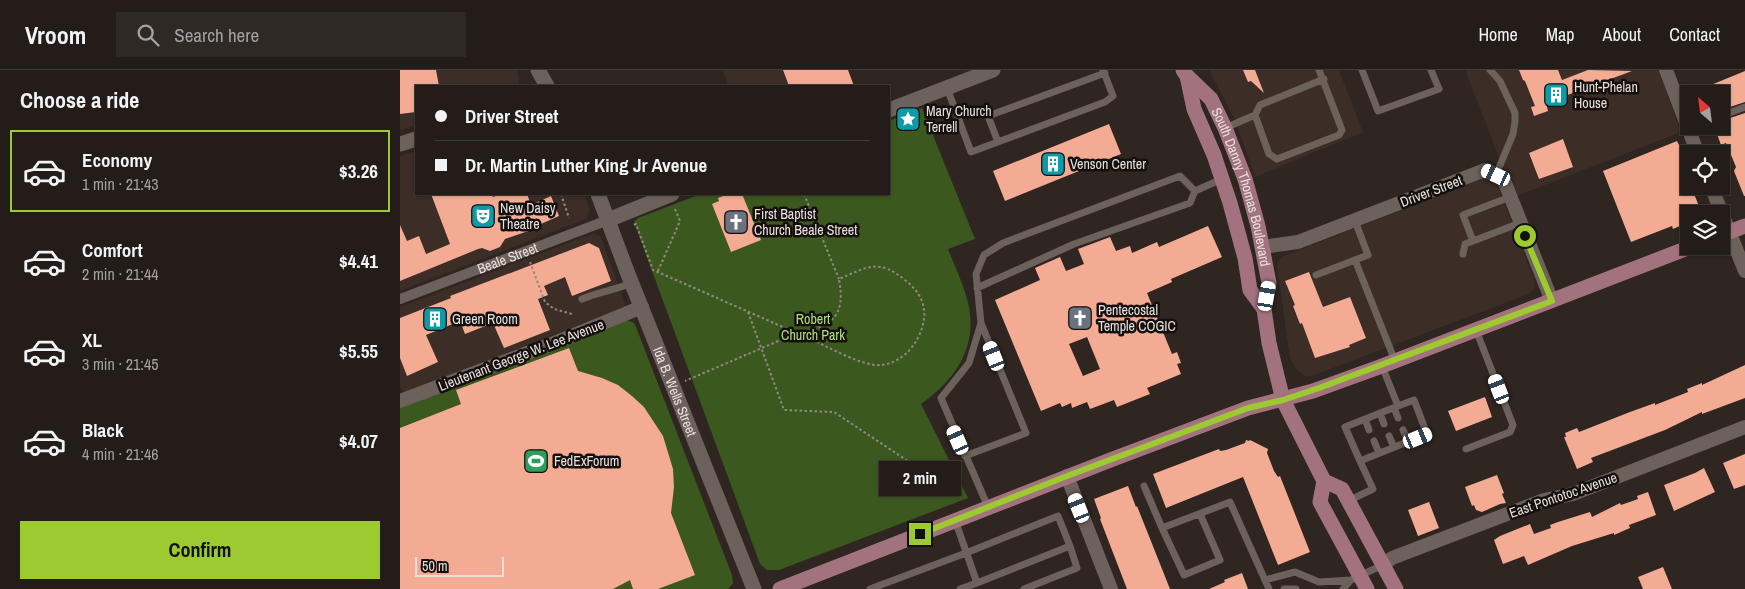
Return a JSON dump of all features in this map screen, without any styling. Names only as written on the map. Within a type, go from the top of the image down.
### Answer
[{"type":"main road","name":"South Danny Thomas Boulevard","points":[[1185,73],[1211,99],[1225,128],[1245,179],[1269,283],[1264,309],[1269,343],[1283,400],[1324,481]]},
{"type":"main road","name":"South Danny Thomas Boulevard","points":[[1185,73],[1194,109],[1223,179],[1237,226],[1250,290],[1264,309]]},
{"type":"main road","points":[[1730,232],[1745,226]]},
{"type":"main road","points":[[780,589],[1067,476],[1248,408],[1283,400],[1388,364],[1680,251]]},
{"type":"main road","points":[[1367,589],[1355,578],[1320,502],[1324,481],[1342,489],[1396,589]]},
{"type":"street","points":[[538,70],[546,85]]},
{"type":"street","points":[[890,110],[992,70]]},
{"type":"street","points":[[1666,70],[1680,100]]},
{"type":"street","points":[[400,144],[415,139]]},
{"type":"street","name":"Driver Street","points":[[1262,247],[1298,242],[1485,170],[1496,175]]},
{"type":"street","points":[[1496,175],[1503,178],[1552,301]]},
{"type":"street","name":"Ida B. Wells Street","points":[[598,195],[754,589]]},
{"type":"street","name":"Beale Street","points":[[400,299],[608,220],[673,201]]},
{"type":"street","points":[[1730,244],[1745,272]]},
{"type":"street","name":"Lieutenant George W. Lee Avenue","points":[[400,401],[559,341],[642,307]]},
{"type":"street","name":"East Pontotoc Avenue","points":[[1383,565],[1392,558],[1544,500],[1573,494],[1745,427]]},
{"type":"street","points":[[1067,476],[1111,589]]},
{"type":"lane","points":[[1255,114],[1269,154],[1277,160],[1339,135],[1342,130],[1319,70]]},
{"type":"lane","points":[[1363,70],[1378,111],[1439,89],[1431,70]]},
{"type":"lane","points":[[1490,70],[1500,81],[1514,114],[1515,122],[1513,134],[1496,175]]},
{"type":"lane","points":[[946,88],[971,152],[998,142],[1105,102],[1113,96],[1104,72],[988,116],[998,142]]},
{"type":"lane","points":[[1225,128],[1255,114],[1260,105],[1324,79]]},
{"type":"lane","points":[[1730,113],[1745,107]]},
{"type":"lane","points":[[965,456],[1026,433],[981,323],[976,274],[984,255],[1003,243],[1180,176],[1195,191]]},
{"type":"lane","points":[[977,288],[1074,244],[1190,203],[1195,191],[1223,179]]},
{"type":"lane","points":[[1473,241],[1463,214],[1510,197]]},
{"type":"lane","points":[[1316,275],[1368,255],[1355,221]]},
{"type":"lane","points":[[1463,254],[1465,244],[1520,223]]},
{"type":"lane","points":[[1355,260],[1388,364],[1398,418]]},
{"type":"lane","points":[[582,299],[632,283]]},
{"type":"lane","points":[[981,323],[969,363],[941,398],[988,507]]},
{"type":"lane","points":[[1466,449],[1510,432],[1513,425],[1476,330]]},
{"type":"lane","points":[[1348,500],[1373,489],[1360,461],[1345,427],[1414,400],[1427,434],[1360,461]]},
{"type":"lane","points":[[1380,413],[1384,424]]},
{"type":"lane","points":[[1365,419],[1369,430]]},
{"type":"lane","points":[[1404,430],[1408,442]]},
{"type":"lane","points":[[1389,436],[1394,447]]},
{"type":"lane","points":[[1374,441],[1379,453]]},
{"type":"lane","points":[[1144,486],[1184,575],[1220,560],[1200,514]]},
{"type":"lane","points":[[1162,528],[1230,502],[1269,589]]},
{"type":"lane","points":[[870,589],[1058,516],[1077,568],[1024,589]]},
{"type":"lane","points":[[955,520],[977,583]]},
{"type":"lane","points":[[960,589],[1070,546]]},
{"type":"lane","points":[[1343,589],[1355,578],[1383,565]]},
{"type":"lane","points":[[1265,580],[1294,572],[1319,582],[1355,578]]},
{"type":"lane","points":[[1284,589],[1296,589]]},
{"type":"path","points":[[560,195],[569,218]]},
{"type":"path","points":[[674,386],[797,333],[814,330],[837,315],[841,302],[840,279],[804,195]]},
{"type":"path","points":[[658,272],[680,222],[673,201]]},
{"type":"path","points":[[634,225],[636,224],[654,270],[658,272],[868,365],[882,365],[907,354],[917,339],[924,321],[925,306],[917,292],[906,281],[881,266],[870,266],[840,279]]},
{"type":"path","points":[[526,251],[545,302],[554,309],[572,314]]},
{"type":"path","points":[[747,311],[784,410],[834,412],[962,497]]},
{"type":"shaded area","points":[[400,70],[517,70],[519,82],[518,85],[415,85],[415,125],[400,130]]},
{"type":"shaded area","points":[[723,70],[782,70],[789,85],[728,85]]},
{"type":"shaded area","points":[[1209,70],[1339,70],[1363,132],[1255,177],[1235,120]]},
{"type":"shaded area","points":[[1465,70],[1658,70],[1680,129],[1680,132],[1517,196],[1499,157]]},
{"type":"shaded area","points":[[415,151],[415,195],[584,195],[590,210],[589,214],[586,219],[400,291],[400,156]]},
{"type":"shaded area","points":[[1487,177],[1497,184],[1535,282],[1531,293],[1312,376],[1305,376],[1297,370],[1290,358],[1287,338],[1277,265],[1281,257]]},
{"type":"shaded area","points":[[594,233],[600,236],[602,240],[626,306],[411,391],[402,391],[400,386],[400,307]]},
{"type":"green space","name":"Robert Church Park","points":[[922,108],[975,239],[948,249],[969,307],[970,337],[966,350],[960,363],[944,385],[921,404],[968,498],[779,570],[767,570],[760,564],[634,222],[638,218],[698,195],[890,195],[890,121]]},
{"type":"green space","name":"FedExForum","points":[[626,320],[634,323],[636,327],[732,575],[733,583],[728,589],[400,589],[400,407]]},
{"type":"building","points":[[400,70],[436,70],[439,85],[415,85],[415,112],[400,114]]},
{"type":"building","points":[[783,70],[848,70],[854,85],[789,85]]},
{"type":"building","points":[[1243,70],[1255,70],[1264,93],[1251,81],[1248,82]]},
{"type":"building","name":"Hunt-Phelan House","points":[[1519,70],[1558,70],[1562,80],[1588,70],[1632,71],[1546,103],[1548,111],[1534,116],[1531,107],[1535,106]]},
{"type":"building","points":[[1745,71],[1745,102],[1730,107],[1730,85],[1711,85]]},
{"type":"building","points":[[1745,113],[1745,196],[1734,171],[1736,167],[1730,153],[1730,145],[1726,143],[1721,145],[1717,135],[1730,135],[1730,118]]},
{"type":"building","name":"Venson Center","points":[[1109,124],[1121,154],[1005,201],[993,171]]},
{"type":"building","points":[[1563,139],[1573,167],[1539,179],[1529,153]]},
{"type":"building","points":[[1677,141],[1680,147],[1680,195],[1695,195],[1698,205],[1680,205],[1680,226],[1673,229],[1672,226],[1631,242],[1603,171]]},
{"type":"building","points":[[431,195],[492,195],[493,197],[498,195],[527,195],[531,205],[551,196],[559,216],[534,227],[534,229],[505,239],[500,247],[490,251],[482,248],[478,249],[400,281],[400,225],[407,241],[419,236],[426,254],[450,244]]},
{"type":"building","name":"First Baptist Church Beale Street","points":[[726,195],[742,195],[761,240],[731,252],[712,204],[719,201],[718,198]]},
{"type":"building","name":"Pentecostal Temple COGIC","points":[[1208,226],[1222,257],[1171,279],[1172,282],[1147,293],[1172,354],[1177,352],[1181,363],[1177,364],[1181,374],[1147,388],[1150,394],[1117,407],[1114,400],[1090,409],[1087,402],[1072,408],[1071,403],[1062,407],[1060,403],[1041,411],[995,300],[1040,280],[1035,268],[1060,257],[1066,271],[1084,264],[1078,249],[1110,237],[1116,251],[1130,246],[1132,253],[1157,242],[1159,247]],"holes":[[[1087,337],[1100,369],[1083,376],[1069,344]]]},
{"type":"building","points":[[589,243],[599,248],[611,281],[572,296],[565,277],[544,286],[548,295],[538,299],[550,330],[504,348],[493,323],[465,334],[460,321],[426,335],[438,362],[407,376],[400,358],[400,318],[451,298],[450,296]]},
{"type":"building","points":[[1309,272],[1323,307],[1350,297],[1366,338],[1349,345],[1350,347],[1315,358],[1302,323],[1300,324],[1293,306],[1295,305],[1285,281]]},
{"type":"building","name":"FedExForum","points":[[569,348],[578,371],[618,385],[644,407],[663,436],[673,469],[674,487],[671,513],[695,575],[658,589],[633,589],[630,580],[613,589],[400,589],[400,428],[461,404],[456,390]]},
{"type":"building","points":[[1745,365],[1745,398],[1702,414],[1702,412],[1665,430],[1591,458],[1593,462],[1577,469],[1564,437],[1566,437],[1565,433],[1577,428],[1579,432],[1655,403],[1655,405],[1688,392],[1687,389],[1702,383],[1702,385]]},
{"type":"building","points":[[1485,397],[1492,417],[1456,431],[1448,411]]},
{"type":"building","points":[[1246,440],[1250,440],[1268,449],[1267,453],[1274,471],[1278,477],[1280,476],[1310,552],[1278,565],[1243,477],[1166,508],[1153,474],[1219,449],[1220,451],[1226,450],[1245,443]]},
{"type":"building","points":[[1745,454],[1745,485],[1734,489],[1723,463]]},
{"type":"building","points":[[1704,468],[1715,492],[1674,511],[1664,485]]},
{"type":"building","points":[[1497,475],[1506,503],[1482,512],[1476,510],[1474,505],[1472,506],[1465,487]]},
{"type":"building","points":[[1128,486],[1170,589],[1127,589],[1094,499]]},
{"type":"building","points":[[1648,492],[1656,515],[1629,525],[1630,528],[1614,535],[1614,533],[1572,546],[1528,565],[1524,556],[1503,564],[1494,540],[1500,536],[1530,524],[1534,534],[1551,528],[1550,525],[1590,512],[1592,517],[1620,503],[1621,505],[1638,499],[1637,496]]},
{"type":"building","points":[[1429,502],[1439,528],[1418,536],[1408,510]]},
{"type":"building","points":[[1663,567],[1672,589],[1643,589],[1638,577]]},
{"type":"building","points":[[1242,573],[1248,589],[1209,589],[1225,582],[1224,580]]},
{"type":"place","name":"Hunt-Phelan House","points":[[1556,95]]},
{"type":"place","name":"Mary Church Terrell","points":[[908,119]]},
{"type":"place","name":"Venson Center","points":[[1053,164]]},
{"type":"place","name":"New Daisy Theatre","points":[[483,216]]},
{"type":"place","name":"First Baptist Church Beale Street","points":[[736,222]]},
{"type":"place","name":"Pentecostal Temple COGIC","points":[[1080,318]]},
{"type":"place","name":"Green Room","points":[[435,319]]},
{"type":"place","name":"FedExForum","points":[[536,461]]},
{"type":"route","points":[[920,534],[1113,458],[1248,408],[1283,400],[1389,364],[1552,301],[1525,236]]}]
